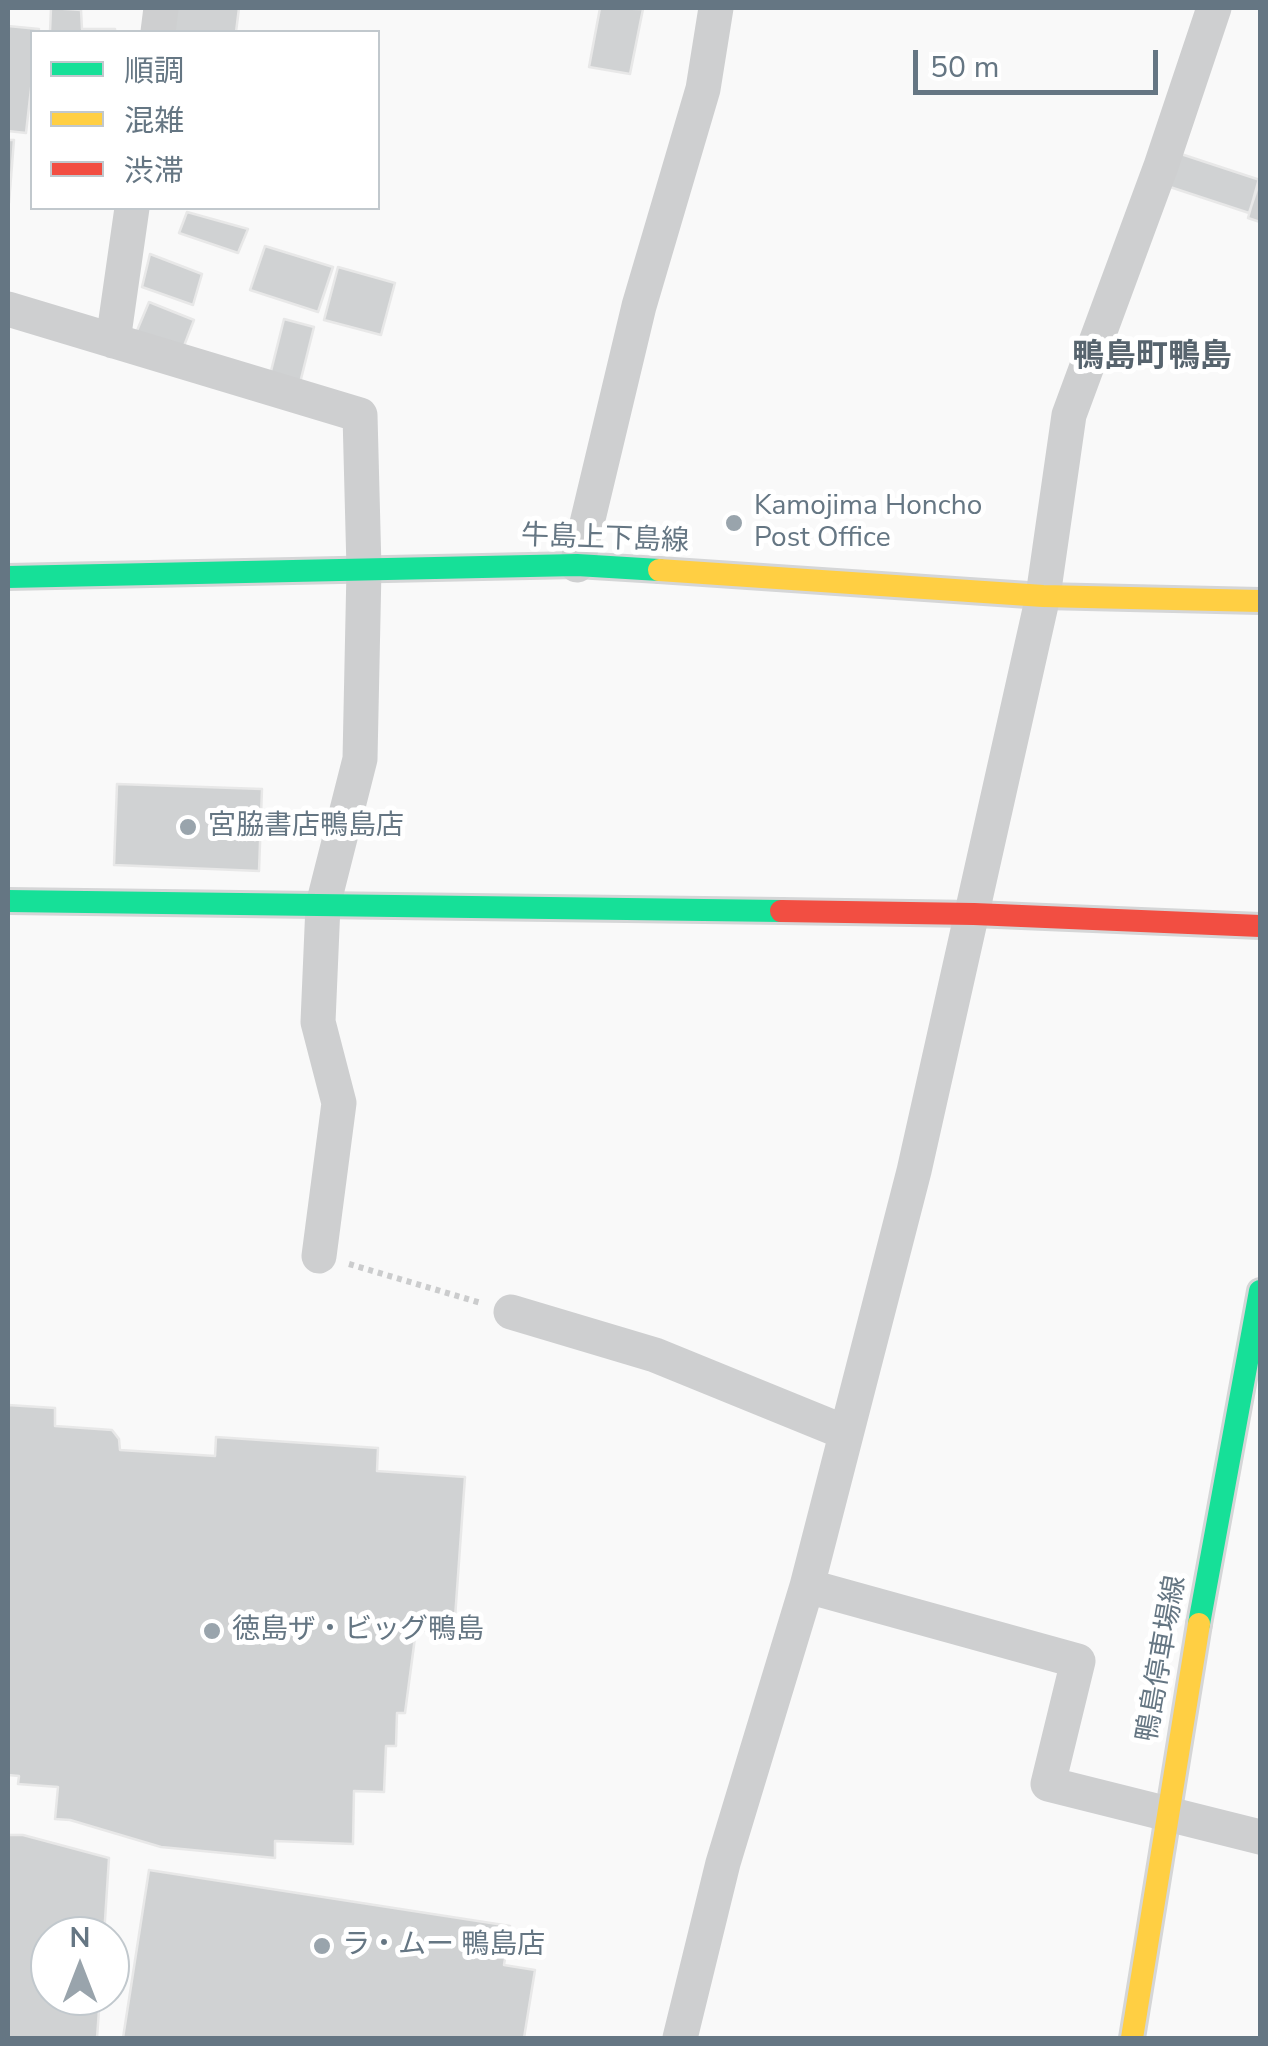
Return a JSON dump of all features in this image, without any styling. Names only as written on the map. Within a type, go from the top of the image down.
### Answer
[{"type":"main road","name":"牛島上下島線","points":[[8,577],[576,565],[1043,596],[1260,602]]},
{"type":"main road","points":[[8,901],[974,914],[1260,926]]},
{"type":"main road","name":"鴨島停車場線","points":[[1132,2038],[1166,1816],[1260,1291]]},
{"type":"street","points":[[576,565],[639,306],[704,88],[716,8]]},
{"type":"street","points":[[680,2038],[724,1863],[807,1586],[914,1171],[1043,596],[1070,415],[1214,8]]},
{"type":"street","points":[[113,341],[132,210]]},
{"type":"street","points":[[8,309],[360,415],[364,569],[360,759],[324,905],[318,1022],[339,1103],[319,1256]]},
{"type":"street","points":[[511,1312],[655,1355],[844,1432]]},
{"type":"street","points":[[807,1586],[1078,1660],[1048,1784],[1260,1838]]},
{"type":"path","points":[[319,1256],[511,1312]]},
{"type":"building","points":[[51,8],[81,10],[82,29],[115,29],[115,30],[50,30]]},
{"type":"building","points":[[171,8],[239,8],[236,30],[167,30]]},
{"type":"building","points":[[600,8],[643,9],[630,74],[589,67]]},
{"type":"building","points":[[8,26],[39,29],[30,30],[26,133],[8,131]]},
{"type":"building","points":[[8,140],[14,140],[9,203],[8,203]]},
{"type":"building","points":[[1181,154],[1260,180],[1249,213],[1170,187]]},
{"type":"building","points":[[1260,175],[1260,222],[1248,218]]},
{"type":"building","points":[[187,212],[248,229],[238,253],[179,233]]},
{"type":"building","points":[[265,246],[333,267],[318,312],[250,290]]},
{"type":"building","points":[[150,254],[202,274],[193,305],[142,287]]},
{"type":"building","points":[[338,267],[395,283],[381,335],[324,320]]},
{"type":"building","points":[[149,302],[194,320],[182,351],[136,333]]},
{"type":"building","points":[[284,319],[314,327],[298,391],[268,383]]},
{"type":"building","name":"宮脇書店鴨島店","points":[[117,784],[262,789],[259,871],[114,865]]},
{"type":"building","name":"徳島ザ・ビッグ鴨島","points":[[8,1405],[55,1408],[55,1426],[112,1430],[119,1439],[120,1450],[215,1456],[216,1437],[378,1448],[377,1471],[465,1477],[454,1632],[416,1630],[405,1713],[397,1713],[396,1746],[386,1746],[384,1792],[354,1791],[353,1844],[275,1841],[275,1858],[161,1847],[55,1819],[58,1787],[18,1784],[19,1776],[8,1775]]},
{"type":"building","points":[[8,1835],[23,1835],[109,1858],[105,1916],[30,1916],[30,2016],[99,2016],[97,2038],[8,2038]]},
{"type":"building","name":"ラ・ムー 鴨島店","points":[[149,1870],[510,1926],[504,1965],[535,1970],[524,2038],[123,2038],[126,2016],[130,2016]]},
{"type":"traffic: fast","points":[[8,577],[577,565],[659,570]]},
{"type":"traffic: fast","points":[[8,901],[781,911]]},
{"type":"traffic: fast","points":[[1199,1624],[1260,1291]]},
{"type":"traffic: slow","points":[[659,570],[1043,596],[1260,601]]},
{"type":"traffic: slow","points":[[1132,2038],[1199,1624]]},
{"type":"traffic: jam","points":[[781,911],[974,914],[1260,926]]},
{"type":"place","name":"Kamojima Honcho Post Office","points":[[734,523]]},
{"type":"place","name":"宮脇書店鴨島店","points":[[188,827]]},
{"type":"place","name":"徳島ザ・ビッグ鴨島","points":[[212,1631]]},
{"type":"place","name":"ラ・ムー 鴨島店","points":[[322,1946]]},
{"type":"district","name":"鴨島町鴨島","points":[[1152,358]]}]
